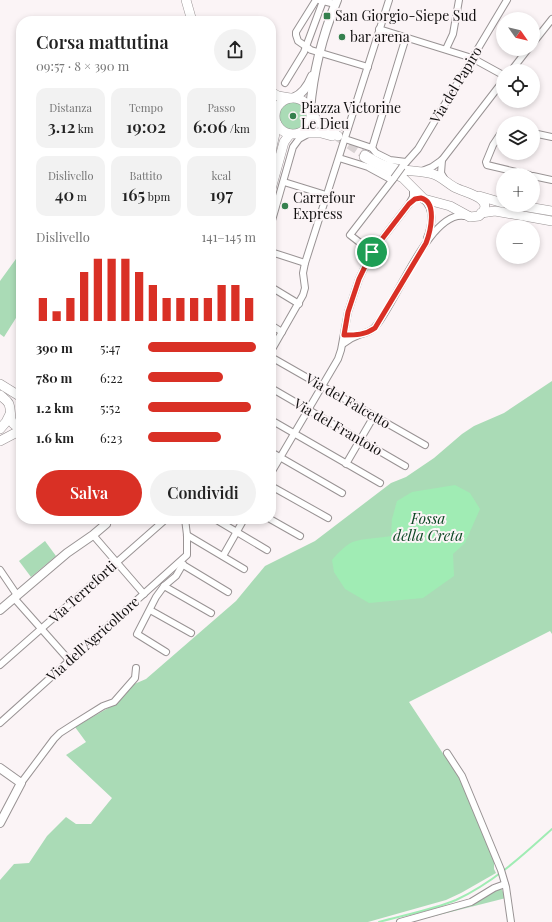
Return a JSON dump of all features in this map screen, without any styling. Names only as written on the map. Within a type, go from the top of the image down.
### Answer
[{"type":"main road","points":[[186,0],[191,16]]},
{"type":"main road","points":[[276,129],[276,112],[283,97],[302,100],[305,102],[317,121],[340,138]]},
{"type":"main road","points":[[276,171],[284,142],[304,131],[310,124],[310,110]]},
{"type":"main road","points":[[277,124],[283,130],[300,133],[320,132],[340,138]]},
{"type":"main road","points":[[367,153],[375,161],[391,168],[434,174],[457,189],[496,201]]},
{"type":"main road","points":[[367,153],[403,178],[424,199],[450,206],[470,217],[476,217],[482,213],[494,211],[552,221]]},
{"type":"main road","points":[[412,188],[412,179],[420,171]]},
{"type":"main road","points":[[478,196],[483,201],[484,205],[482,213]]},
{"type":"main road","points":[[540,209],[552,211]]},
{"type":"main road","points":[[0,384],[16,394]]},
{"type":"main road","points":[[0,395],[8,404],[12,422],[16,426]]},
{"type":"main road","points":[[0,429],[6,422],[14,404],[16,403]]},
{"type":"main road","points":[[0,441],[16,432]]},
{"type":"street","points":[[319,0],[296,32],[298,41],[311,50],[368,67]]},
{"type":"street","points":[[310,110],[320,52],[336,2],[319,0]]},
{"type":"street","points":[[285,83],[307,47],[319,0]]},
{"type":"street","points":[[276,342],[299,304],[305,288],[303,273],[305,263],[339,158],[340,138],[348,128],[388,0]]},
{"type":"street","points":[[446,49],[453,34],[459,0]]},
{"type":"street","name":"Via del Papiro","points":[[393,179],[418,149],[507,0]]},
{"type":"street","points":[[540,34],[552,19]]},
{"type":"street","points":[[379,29],[472,58],[496,71]]},
{"type":"street","points":[[367,153],[406,37]]},
{"type":"street","points":[[516,64],[523,56]]},
{"type":"street","points":[[283,97],[298,96],[305,89],[317,65]]},
{"type":"street","points":[[420,171],[432,167],[442,160],[496,91]]},
{"type":"street","points":[[329,123],[348,128]]},
{"type":"street","points":[[293,147],[299,139],[300,133]]},
{"type":"street","points":[[276,208],[293,147],[300,133]]},
{"type":"street","points":[[540,134],[552,137]]},
{"type":"street","points":[[340,138],[367,153],[376,153],[404,165]]},
{"type":"street","points":[[496,140],[486,162],[487,165],[500,168]]},
{"type":"street","points":[[339,158],[368,167],[393,179],[350,235],[372,252]]},
{"type":"street","points":[[442,160],[441,173],[444,180]]},
{"type":"street","points":[[540,177],[552,180]]},
{"type":"street","points":[[284,182],[326,195]]},
{"type":"street","points":[[276,464],[338,358],[343,344],[348,312],[359,279],[372,252],[409,204],[413,197],[412,188]]},
{"type":"street","points":[[409,204],[415,199],[424,199],[430,210],[432,219],[430,233],[426,243]]},
{"type":"street","points":[[344,335],[358,335],[370,332],[375,328],[426,243],[436,230],[446,221],[456,216],[470,217]]},
{"type":"street","points":[[276,254],[305,263]]},
{"type":"street","points":[[276,290],[299,304]]},
{"type":"street","points":[[276,328],[282,332]]},
{"type":"street","points":[[343,344],[358,335]]},
{"type":"street","name":"Via del Falcetto","points":[[276,360],[425,445]]},
{"type":"street","name":"Via del Frantoio","points":[[276,391],[405,466]]},
{"type":"street","points":[[346,464],[374,416]]},
{"type":"street","points":[[276,423],[380,483]]},
{"type":"street","points":[[276,455],[342,493]]},
{"type":"street","points":[[276,489],[328,518]]},
{"type":"street","points":[[276,522],[300,536]]},
{"type":"street","points":[[1,609],[67,553],[93,535],[103,524]]},
{"type":"street","name":"Via Terreforti","points":[[0,666],[160,524]]},
{"type":"street","points":[[186,524],[187,535],[244,569]]},
{"type":"street","points":[[223,524],[267,550]]},
{"type":"street","points":[[223,556],[241,524]]},
{"type":"street","points":[[93,535],[144,594]]},
{"type":"street","name":"Via dell'Agricoltore","points":[[0,723],[69,660],[181,563],[187,555],[187,535]]},
{"type":"street","points":[[166,652],[137,634],[156,597],[164,586],[176,576],[181,563],[228,592]]},
{"type":"street","points":[[0,570],[15,596],[69,660]]},
{"type":"street","points":[[164,586],[211,613]]},
{"type":"street","points":[[150,610],[191,633]]},
{"type":"street","points":[[0,823],[21,783],[54,739],[60,733],[103,706],[114,702],[134,678],[136,668]]},
{"type":"street","points":[[447,753],[462,776],[501,870],[505,884],[511,922]]},
{"type":"street","points":[[0,768],[21,783]]},
{"type":"street","points":[[400,922],[471,902],[494,888],[505,884]]},
{"type":"shaded area","points":[[293,102],[299,103],[303,106],[306,110],[306,122],[303,126],[299,129],[293,130],[287,129],[283,126],[280,122],[279,116],[280,110],[283,106],[287,103]]},
{"type":"shaded area","points":[[16,259],[16,318],[4,337],[0,334],[0,281]]},
{"type":"shaded area","points":[[552,381],[552,634],[550,631],[409,702],[444,755],[454,767],[461,780],[494,861],[494,869],[496,873],[446,900],[368,922],[0,922],[0,880],[14,864],[29,863],[47,836],[66,817],[76,824],[91,824],[112,798],[66,755],[86,742],[75,727],[117,703],[132,685],[146,679],[236,601],[265,566],[315,541],[391,483],[406,477],[434,458],[462,434],[474,426],[504,413]]},
{"type":"shaded area","points":[[45,541],[56,556],[31,577],[19,561]]},
{"type":"shaded area","points":[[501,888],[506,898],[419,920],[494,890]]},
{"type":"water","name":"Fossa della Creta","points":[[455,485],[470,493],[480,509],[465,543],[453,554],[454,576],[423,598],[369,603],[345,589],[334,572],[332,560],[340,551],[356,541],[391,536],[392,519],[397,501],[412,492]]},
{"type":"waterway","points":[[379,922],[437,907],[470,893],[507,868],[552,829]]},
{"type":"tunnel","points":[[338,137],[365,155]]},
{"type":"place","name":"San Giorgio-Siepe Sud","points":[[327,16]]},
{"type":"place","name":"bar arena","points":[[342,37]]},
{"type":"place","name":"Piazza Victorine Le Dieu","points":[[293,116]]},
{"type":"place","name":"Carrefour Express","points":[[285,206]]},
{"type":"route","points":[[421,198],[427,202],[432,219],[430,233],[426,243],[384,314],[375,328],[370,332],[358,335],[344,335],[348,312],[359,279],[372,252],[412,201],[421,198]]}]
